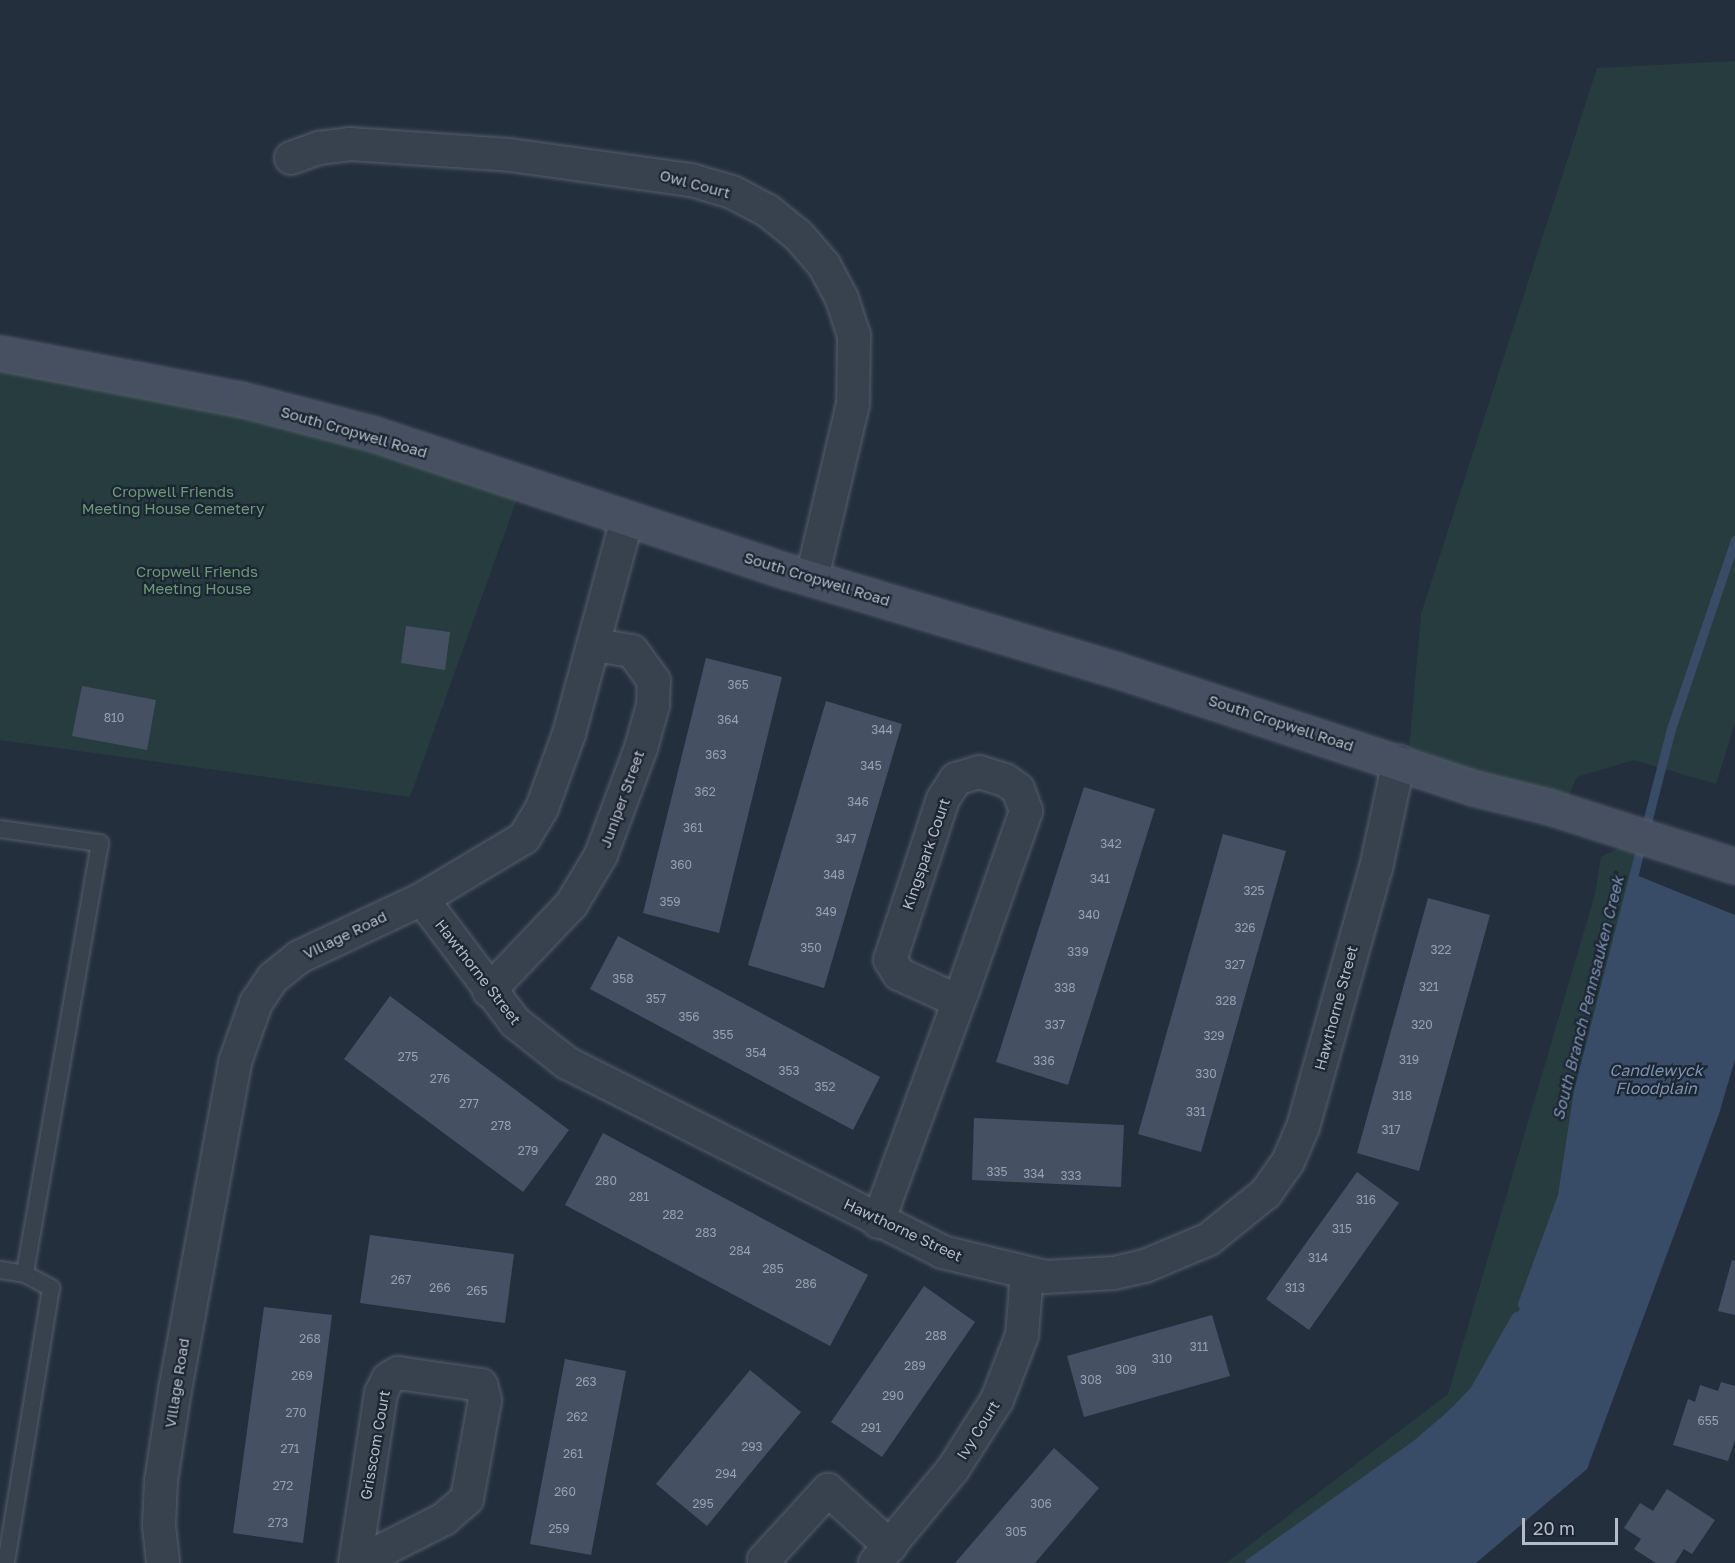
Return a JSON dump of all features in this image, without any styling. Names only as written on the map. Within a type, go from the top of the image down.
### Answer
[{"type":"street","name":"Owl Court","points":[[291,158],[319,148],[350,144],[556,160],[690,180],[732,192],[776,217],[824,266],[843,299],[854,335],[853,404],[812,578]]},
{"type":"street","name":"South Cropwell Road","points":[[0,353],[240,399],[363,431],[812,578],[1127,673],[1627,834],[1735,866]]},
{"type":"street","name":"Village Road","points":[[163,1563],[159,1525],[161,1481],[198,1257],[243,1032],[256,1003],[273,978],[299,957],[423,899],[524,838],[542,808],[569,734],[627,519]]},
{"type":"street","name":"Juniper Street","points":[[489,991],[571,905],[601,855],[641,748],[653,705],[654,681],[632,651],[593,645]]},
{"type":"street","name":"Hawthorne Street","points":[[423,899],[489,991],[515,1023],[567,1063],[878,1222],[942,1252],[1027,1273],[1081,1276],[1145,1266],[1209,1239],[1266,1193],[1288,1162],[1303,1127],[1376,868],[1399,761]]},
{"type":"street","name":"Kingspark Court","points":[[878,1222],[958,1001],[1026,811],[1018,789],[1005,780],[979,772],[956,779],[943,799],[890,960],[898,974],[958,1001]]},
{"type":"street","name":"Ivy Court","points":[[883,1554],[968,1449],[997,1401],[1022,1335],[1027,1273]]},
{"type":"street","name":"Grisscom Court","points":[[398,1373],[481,1385],[485,1400],[467,1499],[444,1519],[356,1563],[381,1393],[388,1379],[398,1373]]},
{"type":"street","points":[[768,1563],[764,1560],[828,1490],[883,1554]]},
{"type":"lane","points":[[0,829],[99,843],[25,1274]]},
{"type":"lane","points":[[0,1270],[25,1274],[51,1288],[6,1563]]},
{"type":"green space","points":[[1735,61],[1735,723],[1716,784],[1634,760],[1577,777],[1560,816],[1408,761],[1421,614],[1597,68]]},
{"type":"green space","name":"Cropwell Friends Meeting House","points":[[0,353],[522,485],[410,797],[0,740]]},
{"type":"green space","points":[[1644,835],[1578,1091],[1562,1195],[1525,1298],[1502,1344],[1473,1390],[1416,1444],[1249,1563],[1226,1563],[1448,1394],[1595,894],[1601,857]]},
{"type":"water","name":"Candlewyck Floodplain","points":[[1631,873],[1735,915],[1735,1059],[1719,1114],[1587,1469],[1476,1563],[1249,1563],[1416,1444],[1452,1413],[1474,1390],[1502,1344],[1525,1298],[1562,1195],[1578,1091],[1594,1042]]},
{"type":"building","points":[[406,626],[450,632],[445,670],[401,663]]},
{"type":"building","points":[[706,658],[782,677],[719,933],[643,913]]},
{"type":"building","points":[[82,686],[156,700],[147,750],[72,736]]},
{"type":"building","points":[[826,701],[902,724],[824,988],[748,965]]},
{"type":"building","points":[[1084,787],[1155,809],[1068,1085],[996,1062]]},
{"type":"building","points":[[1223,834],[1286,851],[1201,1152],[1138,1134]]},
{"type":"building","points":[[1428,898],[1490,915],[1419,1171],[1357,1153]]},
{"type":"building","points":[[618,936],[880,1077],[853,1130],[590,989]]},
{"type":"building","points":[[390,996],[569,1130],[523,1192],[344,1059]]},
{"type":"building","points":[[974,1118],[1124,1125],[1121,1187],[972,1180]]},
{"type":"building","points":[[603,1133],[868,1275],[830,1346],[565,1205]]},
{"type":"building","points":[[1357,1172],[1399,1203],[1309,1330],[1266,1299]]},
{"type":"building","points":[[370,1235],[514,1254],[505,1323],[360,1303]]},
{"type":"building","points":[[1732,1260],[1735,1261],[1735,1315],[1718,1311]]},
{"type":"building","points":[[924,1286],[975,1322],[882,1457],[831,1422]]},
{"type":"building","points":[[264,1307],[332,1315],[303,1543],[233,1533]]},
{"type":"building","points":[[1212,1315],[1230,1376],[1084,1417],[1067,1356]]},
{"type":"building","points":[[565,1359],[626,1371],[591,1555],[530,1544]]},
{"type":"building","points":[[750,1370],[801,1412],[707,1526],[656,1484]]},
{"type":"building","points":[[1721,1382],[1735,1386],[1735,1440],[1728,1461],[1673,1445],[1688,1399],[1695,1402],[1700,1385],[1718,1391]]},
{"type":"building","points":[[1054,1448],[1099,1488],[1035,1563],[955,1563]]},
{"type":"building","points":[[1667,1489],[1715,1520],[1692,1554],[1684,1549],[1675,1563],[1656,1563],[1634,1549],[1641,1539],[1624,1528],[1640,1503],[1653,1511]]},
{"type":"waterway","name":"South Branch Pennsauken Creek","points":[[1522,1304],[1562,1195],[1578,1091],[1670,732],[1735,540]]},
{"type":"waterway","name":"South Branch Pennsauken Creek","points":[[1249,1563],[1416,1444],[1452,1413],[1474,1390],[1516,1316]]},
{"type":"park label","name":"Cropwell Friends Meeting House Cemetery","points":[[173,500]]}]
